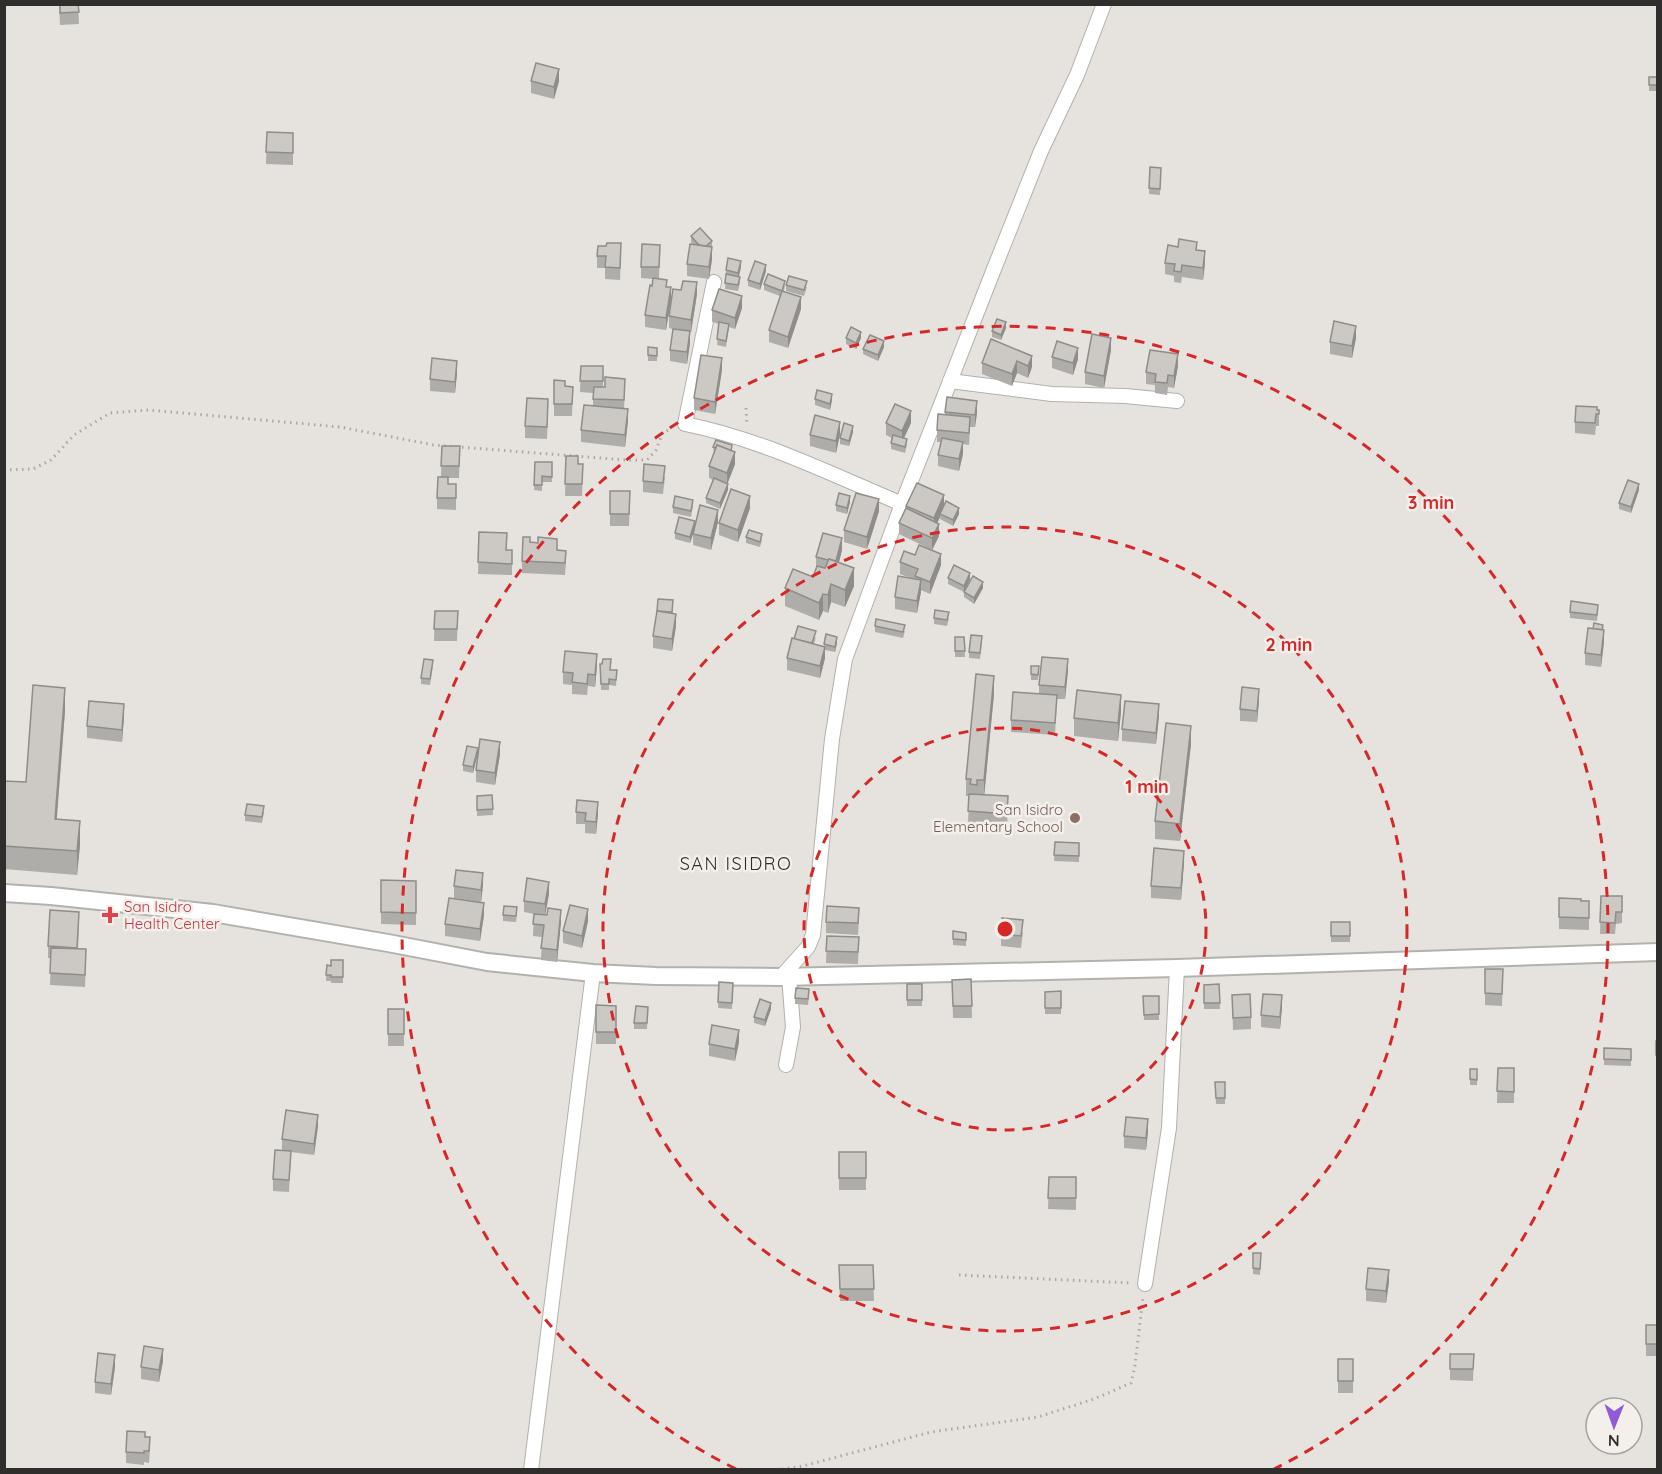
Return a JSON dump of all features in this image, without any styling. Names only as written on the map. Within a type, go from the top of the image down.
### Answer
[{"type":"street","points":[[786,1065],[793,1027],[785,976],[808,946],[813,935],[832,739],[845,659],[950,381],[1041,151],[1077,75],[1104,4]]},
{"type":"street","points":[[714,282],[685,424],[711,429],[760,444],[902,504]]},
{"type":"street","points":[[950,381],[1052,394],[1125,396],[1177,401]]},
{"type":"street","points":[[4,893],[213,913],[487,962],[593,973],[785,976],[1177,968],[1658,952]]},
{"type":"street","points":[[1145,1284],[1169,1128],[1177,968]]},
{"type":"street","points":[[531,1470],[593,973]]},
{"type":"path","points":[[4,470],[33,470],[51,460],[74,435],[110,413],[149,410],[340,427],[434,445],[646,460],[656,450],[663,432],[685,424]]},
{"type":"path","points":[[776,1470],[803,1466],[931,1432],[1038,1417],[1094,1399],[1131,1383],[1145,1284],[959,1275]]},
{"type":"building","points":[[60,4],[78,4],[79,12],[60,13]]},
{"type":"building","points":[[536,63],[559,69],[554,87],[531,81]]},
{"type":"building","points":[[1649,77],[1658,77],[1658,85],[1649,85]]},
{"type":"building","points":[[267,132],[293,133],[293,153],[266,152]]},
{"type":"building","points":[[1150,167],[1161,168],[1160,189],[1149,188]]},
{"type":"building","points":[[700,228],[712,241],[706,246],[699,245],[691,236]]},
{"type":"building","points":[[1179,239],[1197,242],[1196,250],[1205,251],[1203,268],[1182,265],[1181,272],[1174,271],[1175,264],[1165,263],[1168,245],[1178,247]]},
{"type":"building","points":[[607,243],[621,243],[620,268],[605,267],[606,256],[597,256],[598,246],[606,246]]},
{"type":"building","points":[[642,244],[660,245],[659,267],[641,267]]},
{"type":"building","points":[[690,244],[712,247],[709,267],[687,264]]},
{"type":"building","points":[[728,258],[741,261],[738,273],[726,270]]},
{"type":"building","points":[[755,261],[766,265],[760,284],[748,280]]},
{"type":"building","points":[[726,274],[740,277],[738,285],[725,283]]},
{"type":"building","points":[[768,274],[785,281],[782,291],[764,284]]},
{"type":"building","points":[[789,276],[807,281],[804,290],[786,285]]},
{"type":"building","points":[[653,278],[667,280],[666,287],[671,287],[666,318],[645,315]]},
{"type":"building","points":[[683,281],[697,282],[691,320],[669,316],[673,289],[681,290]]},
{"type":"building","points":[[719,289],[742,296],[735,318],[712,310]]},
{"type":"building","points":[[782,291],[801,297],[788,337],[769,330]]},
{"type":"building","points":[[997,319],[1006,322],[1001,335],[992,331]]},
{"type":"building","points":[[1334,321],[1356,326],[1352,346],[1330,342]]},
{"type":"building","points":[[719,322],[729,324],[726,341],[717,339]]},
{"type":"building","points":[[851,327],[861,332],[856,343],[846,338]]},
{"type":"building","points":[[673,329],[690,331],[687,352],[670,350]]},
{"type":"building","points":[[1092,334],[1111,338],[1104,376],[1085,372]]},
{"type":"building","points":[[870,335],[884,341],[878,355],[863,349]]},
{"type":"building","points":[[991,339],[1032,356],[1028,366],[1017,361],[1012,374],[982,363]]},
{"type":"building","points":[[1057,341],[1078,348],[1073,363],[1052,357]]},
{"type":"building","points":[[648,347],[657,348],[657,356],[648,355]]},
{"type":"building","points":[[1150,350],[1178,354],[1174,376],[1168,375],[1167,383],[1155,382],[1156,374],[1146,372]]},
{"type":"building","points":[[701,355],[722,358],[715,402],[694,398]]},
{"type":"building","points":[[432,358],[457,361],[455,382],[430,379]]},
{"type":"building","points":[[581,366],[603,366],[603,381],[580,381]]},
{"type":"building","points":[[605,377],[625,379],[624,400],[593,399],[594,387],[605,387]]},
{"type":"building","points":[[554,380],[565,381],[565,386],[573,387],[572,404],[554,404]]},
{"type":"building","points":[[817,390],[832,394],[830,404],[815,399]]},
{"type":"building","points":[[947,397],[977,401],[975,415],[945,412]]},
{"type":"building","points":[[527,398],[548,399],[547,427],[525,426]]},
{"type":"building","points":[[895,404],[911,411],[902,431],[886,423]]},
{"type":"building","points":[[584,405],[628,409],[625,435],[581,430]]},
{"type":"building","points":[[1576,406],[1597,407],[1599,414],[1596,414],[1595,423],[1575,422]]},
{"type":"building","points":[[938,414],[970,417],[969,433],[937,430]]},
{"type":"building","points":[[815,415],[840,422],[836,441],[810,435]]},
{"type":"building","points":[[844,423],[853,426],[849,441],[840,438]]},
{"type":"building","points":[[893,435],[907,439],[905,447],[891,443]]},
{"type":"building","points":[[942,438],[963,442],[959,459],[938,455]]},
{"type":"building","points":[[716,440],[732,445],[731,451],[717,445],[716,448],[713,447]]},
{"type":"building","points":[[717,445],[735,452],[727,473],[709,466]]},
{"type":"building","points":[[442,446],[460,446],[459,466],[441,466]]},
{"type":"building","points":[[566,456],[578,456],[578,464],[583,464],[582,484],[565,484]]},
{"type":"building","points":[[535,462],[552,462],[552,477],[542,476],[542,485],[534,485]]},
{"type":"building","points":[[644,464],[665,466],[663,483],[643,481]]},
{"type":"building","points":[[438,477],[448,477],[448,484],[456,484],[456,498],[437,498]]},
{"type":"building","points":[[714,478],[728,484],[720,503],[706,498]]},
{"type":"building","points":[[1628,480],[1639,484],[1631,507],[1619,503]]},
{"type":"building","points":[[917,483],[944,495],[934,518],[906,506]]},
{"type":"building","points":[[731,489],[750,496],[738,530],[719,523]]},
{"type":"building","points":[[610,491],[630,491],[629,514],[610,514]]},
{"type":"building","points":[[839,493],[850,496],[847,508],[836,505]]},
{"type":"building","points":[[856,493],[879,499],[867,537],[844,530]]},
{"type":"building","points":[[675,496],[693,500],[691,511],[673,507]]},
{"type":"building","points":[[946,501],[959,508],[953,520],[940,514]]},
{"type":"building","points":[[700,505],[718,510],[711,538],[693,534]]},
{"type":"building","points":[[906,508],[939,524],[932,538],[899,523]]},
{"type":"building","points":[[679,517],[695,521],[690,537],[675,533]]},
{"type":"building","points":[[749,530],[762,534],[760,542],[746,537]]},
{"type":"building","points":[[479,532],[507,533],[506,550],[512,550],[512,564],[478,562]]},
{"type":"building","points":[[823,533],[842,538],[836,561],[816,557]]},
{"type":"building","points":[[523,537],[530,537],[530,542],[538,543],[538,537],[557,539],[557,550],[566,551],[565,563],[522,561]]},
{"type":"building","points":[[919,545],[941,554],[930,582],[915,576],[918,569],[900,562],[904,551],[915,555]]},
{"type":"building","points":[[829,559],[854,568],[845,590],[831,584],[828,595],[823,594],[819,603],[785,588],[793,569],[813,577],[817,566],[825,568]]},
{"type":"building","points":[[954,565],[970,573],[964,586],[948,578]]},
{"type":"building","points":[[898,576],[921,580],[917,601],[895,597]]},
{"type":"building","points":[[973,576],[983,582],[974,598],[964,592]]},
{"type":"building","points":[[658,599],[673,600],[672,612],[657,611]]},
{"type":"building","points":[[1571,601],[1598,605],[1597,615],[1570,612]]},
{"type":"building","points":[[935,610],[949,612],[947,620],[934,618]]},
{"type":"building","points":[[435,611],[458,611],[457,629],[434,629]]},
{"type":"building","points":[[657,611],[676,614],[672,639],[653,636]]},
{"type":"building","points":[[876,619],[905,625],[903,632],[875,626]]},
{"type":"building","points":[[1594,623],[1603,625],[1602,630],[1593,629]]},
{"type":"building","points":[[798,626],[816,631],[812,643],[794,639]]},
{"type":"building","points":[[1588,628],[1604,630],[1601,655],[1585,653]]},
{"type":"building","points":[[826,634],[837,637],[835,647],[824,644]]},
{"type":"building","points":[[971,635],[982,636],[980,653],[969,652]]},
{"type":"building","points":[[955,637],[964,637],[965,651],[955,651]]},
{"type":"building","points":[[792,638],[825,647],[820,666],[787,658]]},
{"type":"building","points":[[565,651],[597,654],[595,675],[588,674],[587,684],[572,682],[573,673],[563,672]]},
{"type":"building","points":[[1042,657],[1068,659],[1065,687],[1039,685]]},
{"type":"building","points":[[424,659],[433,660],[430,679],[421,678]]},
{"type":"building","points":[[603,659],[611,659],[610,670],[617,670],[616,680],[609,679],[609,684],[601,684],[600,664]]},
{"type":"building","points":[[1031,666],[1039,666],[1038,675],[1031,674]]},
{"type":"building","points":[[976,674],[994,676],[984,780],[977,780],[977,785],[970,784],[971,779],[966,779]]},
{"type":"building","points":[[33,685],[65,688],[55,819],[80,821],[77,851],[4,846],[4,781],[26,782]]},
{"type":"building","points":[[1242,687],[1259,689],[1257,711],[1240,709]]},
{"type":"building","points":[[1077,690],[1121,695],[1118,723],[1074,718]]},
{"type":"building","points":[[1013,692],[1057,695],[1055,723],[1011,720]]},
{"type":"building","points":[[89,701],[124,704],[122,730],[87,726]]},
{"type":"building","points":[[1125,701],[1159,704],[1156,733],[1122,729]]},
{"type":"building","points":[[1166,723],[1191,726],[1180,824],[1155,821]]},
{"type":"building","points":[[480,739],[500,742],[495,773],[476,770]]},
{"type":"building","points":[[467,746],[478,748],[473,767],[463,765]]},
{"type":"building","points":[[969,794],[1008,796],[1007,814],[968,811]]},
{"type":"building","points":[[492,795],[493,809],[477,810],[477,796]]},
{"type":"building","points":[[577,800],[598,802],[596,822],[585,821],[586,813],[576,812]]},
{"type":"building","points":[[247,804],[264,806],[262,817],[245,815]]},
{"type":"building","points":[[1055,842],[1079,843],[1079,856],[1054,855]]},
{"type":"building","points":[[1154,848],[1184,851],[1181,888],[1151,886]]},
{"type":"building","points":[[456,870],[483,873],[481,890],[454,886]]},
{"type":"building","points":[[527,878],[549,882],[545,904],[524,901]]},
{"type":"building","points":[[381,880],[416,881],[416,913],[381,912]]},
{"type":"building","points":[[1601,896],[1622,896],[1622,912],[1616,912],[1615,923],[1600,922]]},
{"type":"building","points":[[449,898],[484,903],[480,929],[445,924]]},
{"type":"building","points":[[1559,898],[1589,901],[1589,918],[1559,917]]},
{"type":"building","points":[[570,905],[588,909],[582,936],[563,931]]},
{"type":"building","points":[[504,906],[517,907],[516,916],[503,915]]},
{"type":"building","points":[[827,906],[859,908],[858,923],[826,922]]},
{"type":"building","points":[[548,908],[561,910],[557,950],[541,948],[544,925],[533,924],[534,914],[547,915]]},
{"type":"building","points":[[50,910],[79,912],[77,948],[48,946]]},
{"type":"building","points":[[1002,918],[1023,920],[1021,936],[1001,934]]},
{"type":"building","points":[[1331,922],[1350,922],[1350,936],[1331,936]]},
{"type":"building","points":[[953,931],[966,933],[966,940],[953,939]]},
{"type":"building","points":[[827,936],[859,937],[858,952],[826,951]]},
{"type":"building","points":[[51,948],[86,949],[85,975],[50,973]]},
{"type":"building","points":[[331,960],[343,960],[343,977],[326,975],[327,965],[331,966]]},
{"type":"building","points":[[1485,969],[1503,969],[1502,994],[1485,993]]},
{"type":"building","points":[[971,979],[972,1006],[953,1006],[952,980]]},
{"type":"building","points":[[719,982],[733,983],[732,1003],[718,1002]]},
{"type":"building","points":[[907,984],[922,984],[922,1000],[907,1000]]},
{"type":"building","points":[[1219,984],[1220,1003],[1204,1003],[1204,985]]},
{"type":"building","points":[[796,988],[809,989],[808,999],[795,998]]},
{"type":"building","points":[[1061,991],[1061,1008],[1045,1008],[1045,992]]},
{"type":"building","points":[[1250,994],[1251,1017],[1233,1018],[1232,995]]},
{"type":"building","points":[[1263,994],[1282,995],[1280,1017],[1261,1015]]},
{"type":"building","points":[[1143,996],[1159,996],[1159,1014],[1144,1015]]},
{"type":"building","points":[[760,999],[771,1003],[765,1020],[754,1017]]},
{"type":"building","points":[[596,1005],[616,1006],[616,1032],[596,1032]]},
{"type":"building","points":[[636,1006],[648,1007],[647,1023],[634,1023]]},
{"type":"building","points":[[388,1009],[404,1009],[404,1034],[388,1034]]},
{"type":"building","points":[[712,1025],[739,1030],[735,1049],[709,1044]]},
{"type":"building","points":[[1656,1041],[1658,1041],[1658,1055],[1656,1055]]},
{"type":"building","points":[[1604,1048],[1631,1049],[1631,1060],[1604,1059]]},
{"type":"building","points":[[1498,1068],[1514,1068],[1514,1092],[1497,1091]]},
{"type":"building","points":[[1470,1069],[1477,1069],[1477,1080],[1470,1079]]},
{"type":"building","points":[[1215,1082],[1225,1082],[1225,1098],[1216,1098]]},
{"type":"building","points":[[286,1110],[318,1115],[314,1144],[282,1139]]},
{"type":"building","points":[[1126,1117],[1148,1119],[1146,1138],[1124,1136]]},
{"type":"building","points":[[275,1150],[291,1151],[289,1180],[273,1179]]},
{"type":"building","points":[[839,1152],[866,1152],[866,1178],[839,1178]]},
{"type":"building","points":[[1049,1177],[1076,1177],[1076,1198],[1048,1198]]},
{"type":"building","points":[[1253,1253],[1261,1253],[1260,1269],[1253,1268]]},
{"type":"building","points":[[839,1265],[873,1265],[874,1289],[840,1289]]},
{"type":"building","points":[[1368,1268],[1389,1270],[1386,1291],[1366,1289]]},
{"type":"building","points":[[1646,1325],[1658,1325],[1658,1344],[1646,1344]]},
{"type":"building","points":[[144,1346],[163,1349],[159,1370],[141,1367]]},
{"type":"building","points":[[98,1353],[115,1355],[111,1384],[95,1382]]},
{"type":"building","points":[[1450,1354],[1474,1354],[1473,1369],[1450,1369]]},
{"type":"building","points":[[1338,1359],[1353,1359],[1353,1381],[1338,1381]]},
{"type":"building","points":[[127,1431],[145,1432],[145,1437],[150,1437],[149,1451],[126,1452]]},
{"type":"place","name":"San Isidro Elementary School","points":[[1075,818]]},
{"type":"place","name":"San Isidro Health Center","points":[[110,915]]},
{"type":"district","name":"SAN ISIDRO","points":[[736,863]]}]
